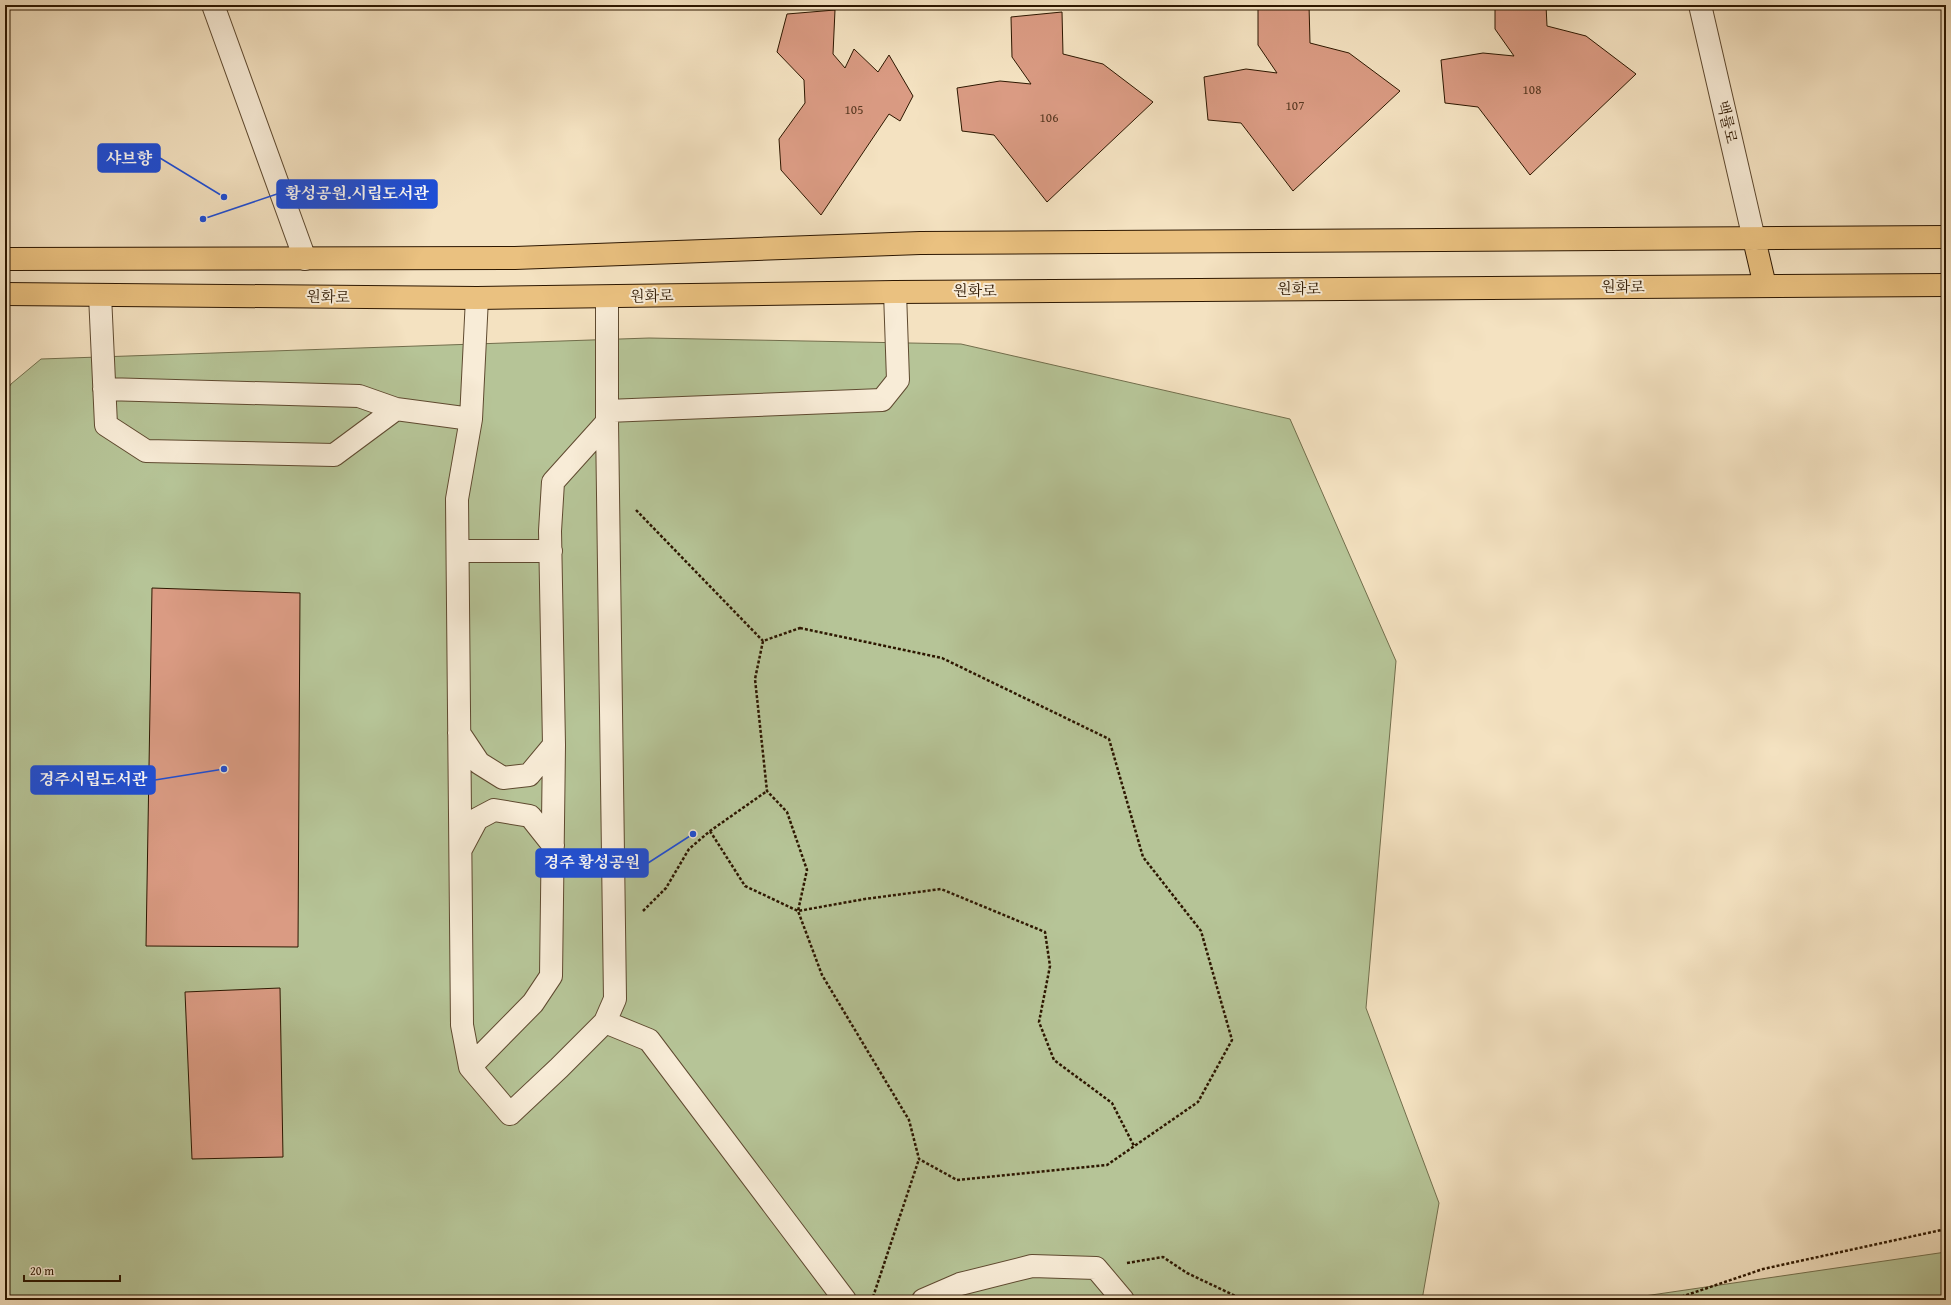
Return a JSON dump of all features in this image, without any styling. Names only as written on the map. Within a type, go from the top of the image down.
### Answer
[{"type":"main road","points":[[5,259],[515,258],[920,243],[1946,237]]},
{"type":"main road","points":[[1754,239],[1765,286]]},
{"type":"main road","name":"원화로","points":[[5,294],[477,298],[895,292],[1946,285]]},
{"type":"street","points":[[213,5],[305,259]]},
{"type":"street","name":"백률로","points":[[1700,5],[1754,239]]},
{"type":"street","points":[[470,1067],[533,1003],[551,976],[554,745],[551,551],[553,482],[607,417],[882,400],[898,380],[895,292]]},
{"type":"street","points":[[100,295],[106,425],[146,451],[334,455],[396,410]]},
{"type":"street","points":[[477,298],[471,419],[457,499],[462,1025],[470,1067],[510,1114],[605,1022],[615,998],[607,481],[607,297]]},
{"type":"street","points":[[104,389],[359,396],[396,410],[471,419]]},
{"type":"street","points":[[458,551],[551,551]]},
{"type":"street","points":[[459,734],[479,763],[503,778],[529,776],[554,745]]},
{"type":"street","points":[[460,851],[477,819],[494,810],[530,816],[553,845]]},
{"type":"street","points":[[605,1022],[649,1040],[845,1300]]},
{"type":"street","points":[[923,1300],[960,1284],[1032,1266],[1096,1268],[1124,1300]]},
{"type":"path","points":[[607,481],[763,641]]},
{"type":"path","points":[[763,641],[800,628],[942,658],[1109,739],[1143,857],[1201,931],[1232,1040],[1198,1102],[1107,1165],[957,1180],[919,1159]]},
{"type":"path","points":[[763,641],[755,679],[767,791],[787,812],[807,870],[798,911],[822,975],[910,1120],[919,1159],[872,1300]]},
{"type":"path","points":[[614,940],[666,888],[689,848],[710,831],[767,791]]},
{"type":"path","points":[[710,831],[745,886],[798,911],[865,899],[941,889],[1045,932],[1050,966],[1039,1022],[1054,1060],[1112,1103],[1134,1146]]},
{"type":"path","points":[[1672,1300],[1763,1269],[1946,1229]]},
{"type":"path","points":[[1096,1268],[1163,1257],[1187,1273],[1244,1300]]},
{"type":"green space","points":[[649,338],[961,344],[1290,419],[1396,661],[1366,1008],[1439,1203],[1422,1300],[5,1300],[5,394],[11,384],[41,359]]},
{"type":"green space","points":[[1946,1252],[1946,1300],[1617,1300]]},
{"type":"building","points":[[1258,5],[1309,5],[1310,43],[1349,53],[1400,91],[1293,191],[1241,123],[1208,120],[1204,77],[1246,69],[1277,73],[1258,45]]},
{"type":"building","points":[[1495,5],[1546,5],[1547,26],[1586,36],[1636,74],[1530,175],[1478,107],[1445,103],[1441,60],[1483,53],[1514,56],[1495,29]]},
{"type":"building","points":[[835,10],[833,54],[845,68],[854,49],[878,72],[889,55],[913,96],[900,121],[889,114],[821,215],[781,170],[779,139],[805,103],[804,80],[777,52],[787,14]]},
{"type":"building","points":[[1062,12],[1063,54],[1103,64],[1153,102],[1047,202],[994,135],[962,131],[957,88],[1000,81],[1031,84],[1012,57],[1011,17]]},
{"type":"building","points":[[152,588],[300,593],[298,947],[146,946]]},
{"type":"building","points":[[280,988],[283,1157],[192,1159],[185,992]]},
{"type":"place","name":"샤브향","points":[[224,197]]},
{"type":"place","name":"황성공원.시립도서관","points":[[203,219]]},
{"type":"place","name":"경주시립도서관","points":[[224,769]]},
{"type":"place","name":"경주 황성공원","points":[[693,834]]}]
